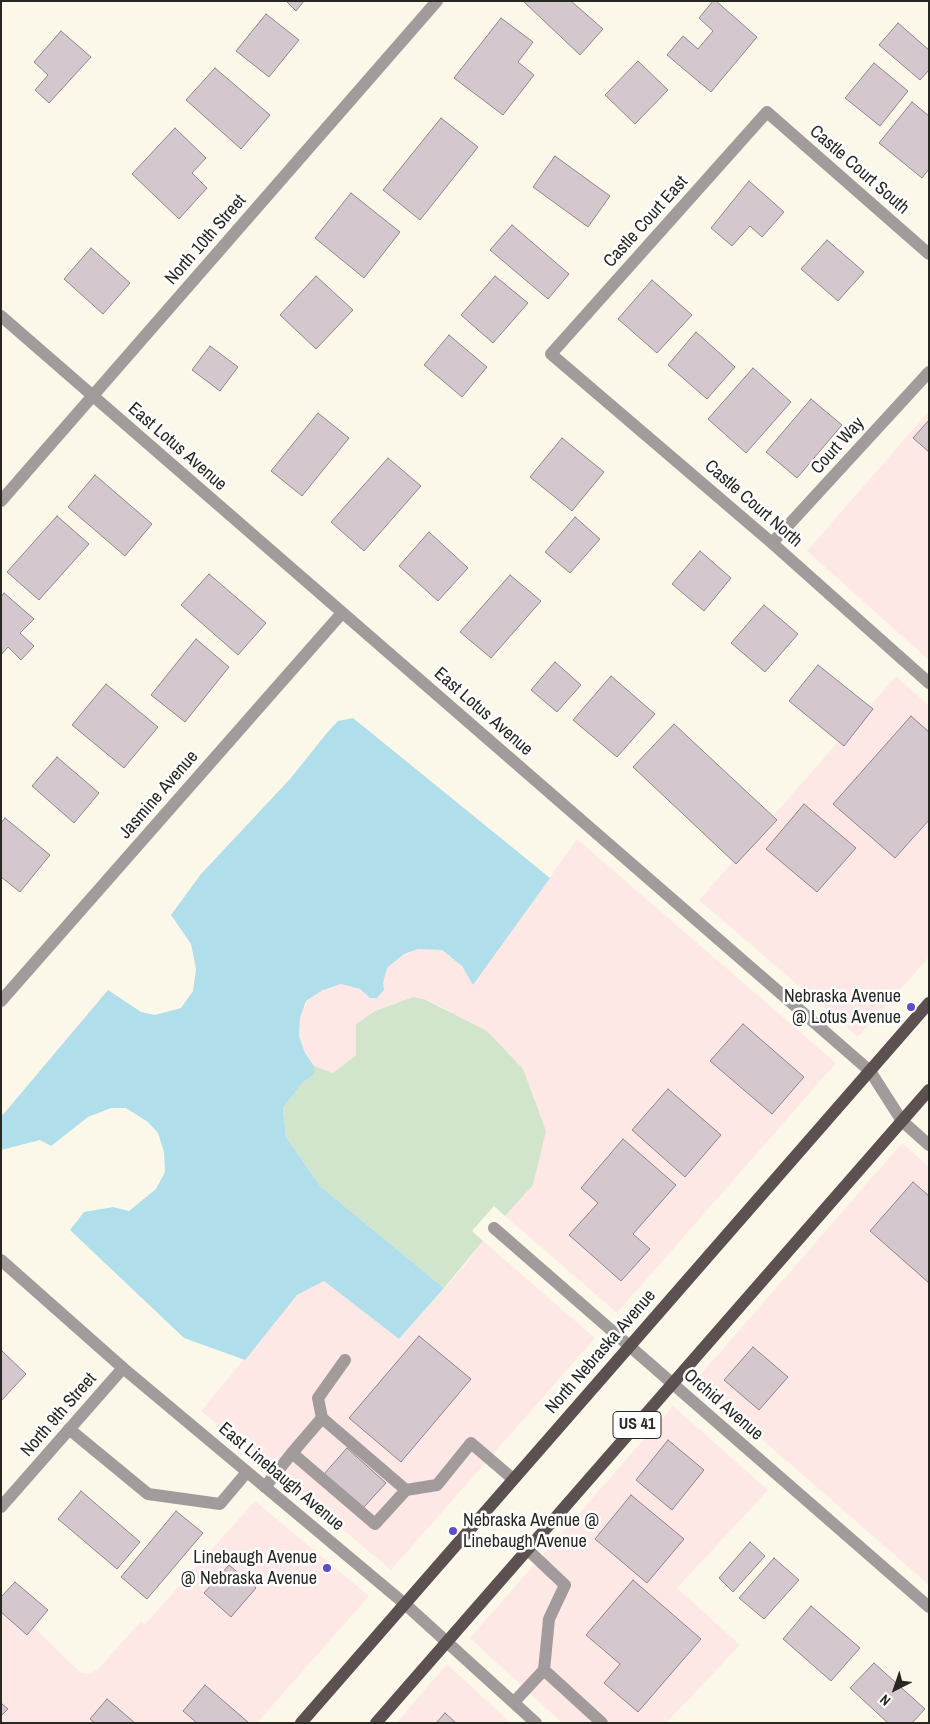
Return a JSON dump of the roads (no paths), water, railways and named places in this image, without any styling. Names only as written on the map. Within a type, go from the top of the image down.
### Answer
[{"type":"main road","name":"North Nebraska Avenue","points":[[301,1723],[929,1004]]},
{"type":"main road","name":"US 41","points":[[376,1723],[929,1090]]},
{"type":"street","name":"North 10th Street","points":[[1,501],[437,1]]},
{"type":"street","name":"Castle Court South","points":[[767,112],[929,254]]},
{"type":"street","name":"Castle Court East","points":[[551,354],[767,112]]},
{"type":"street","name":"East Lotus Avenue","points":[[1,316],[870,1071],[902,1121],[929,1145]]},
{"type":"street","name":"Castle Court North","points":[[551,354],[772,543],[929,683]]},
{"type":"street","name":"Court Way","points":[[772,543],[929,372]]},
{"type":"street","name":"Jasmine Avenue","points":[[1,1001],[342,614]]},
{"type":"street","name":"Orchid Avenue","points":[[494,1228],[929,1608]]},
{"type":"street","name":"East Linebaugh Avenue","points":[[1,1260],[123,1368],[405,1604],[536,1723]]},
{"type":"street","points":[[345,1360],[318,1398],[322,1418],[406,1490]]},
{"type":"street","name":"North 9th Street","points":[[1,1507],[123,1368]]},
{"type":"street","points":[[265,1487],[322,1418]]},
{"type":"street","points":[[69,1430],[148,1494],[220,1504],[247,1472]]},
{"type":"street","points":[[292,1453],[375,1524],[406,1490],[437,1485],[471,1443],[514,1479]]},
{"type":"street","points":[[514,1702],[544,1670],[548,1619],[565,1585],[527,1549]]},
{"type":"street","points":[[544,1670],[602,1723]]},
{"type":"water","points":[[353,718],[550,878],[473,985],[462,966],[442,950],[418,949],[404,954],[387,968],[383,983],[384,990],[377,998],[370,998],[360,989],[341,984],[323,990],[306,1001],[300,1018],[299,1036],[305,1053],[314,1066],[314,1075],[303,1082],[283,1108],[286,1137],[321,1187],[444,1288],[399,1339],[324,1281],[297,1295],[245,1360],[184,1338],[70,1230],[84,1212],[113,1207],[129,1211],[156,1189],[165,1172],[164,1152],[158,1133],[148,1122],[126,1108],[111,1108],[88,1117],[51,1146],[40,1140],[1,1150],[1,1117],[108,990],[141,1012],[155,1015],[181,1008],[193,991],[196,969],[191,944],[171,915],[201,874],[290,779],[338,721]]},
{"type":"place","name":"Nebraska Avenue @ Lotus Avenue","points":[[911,1007]]},
{"type":"place","name":"Nebraska Avenue @ Linebaugh Avenue","points":[[453,1531]]},
{"type":"place","name":"Linebaugh Avenue @ Nebraska Avenue","points":[[327,1568]]}]
